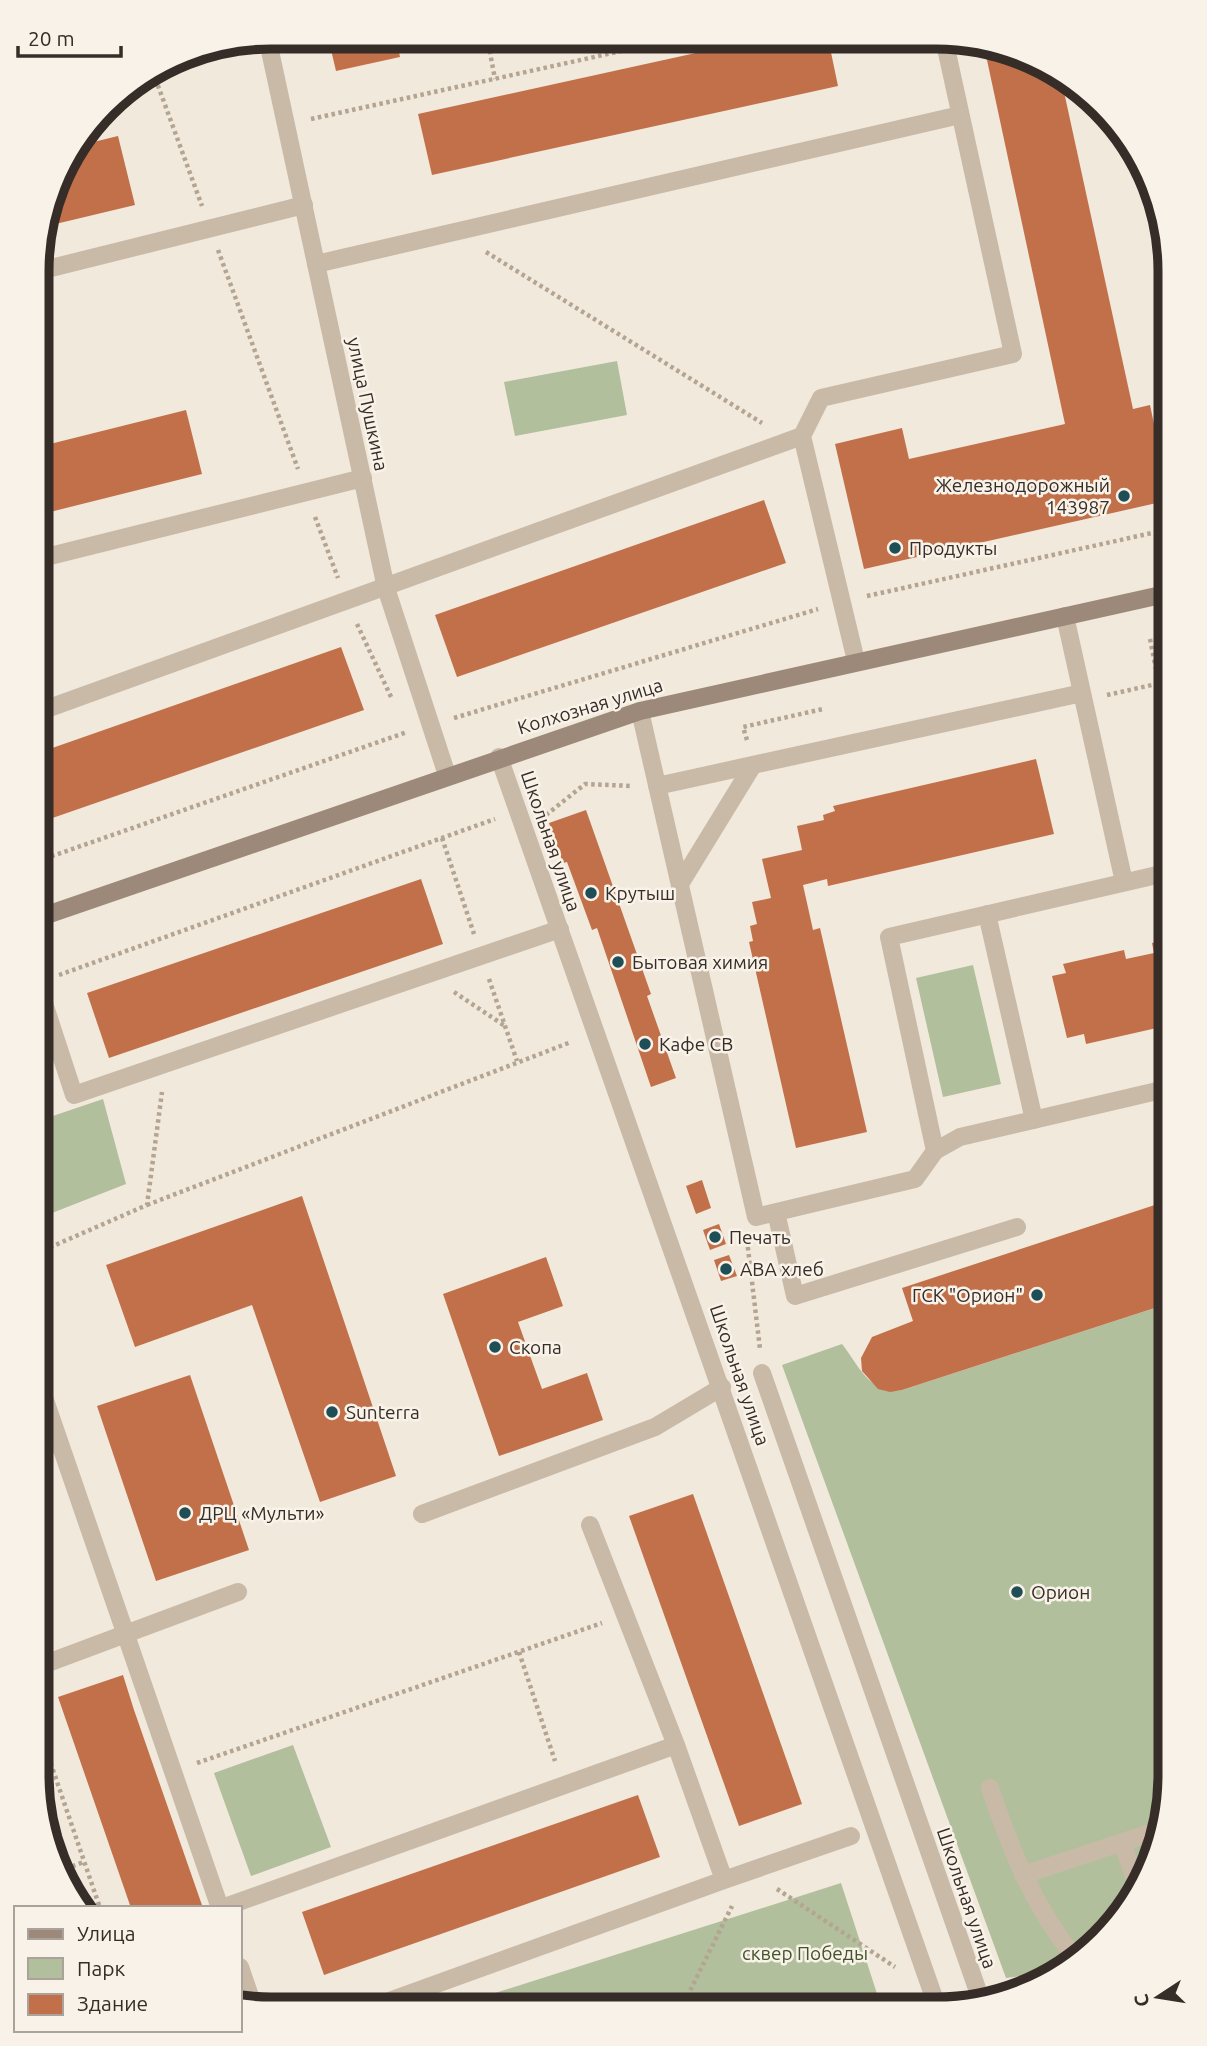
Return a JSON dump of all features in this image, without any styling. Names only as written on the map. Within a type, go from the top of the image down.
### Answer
[{"type":"street","name":"улица Пушкина","points":[[270,49],[386,588],[447,775]]},
{"type":"street","points":[[856,661],[802,436],[821,398],[1013,354],[946,50]]},
{"type":"street","points":[[316,264],[960,115]]},
{"type":"street","points":[[49,268],[304,205]]},
{"type":"street","points":[[49,708],[802,436]]},
{"type":"street","points":[[49,556],[363,478]]},
{"type":"street","name":"Колхозная улица","points":[[49,914],[640,710],[1158,596]]},
{"type":"street","points":[[1065,616],[1124,883]]},
{"type":"street","points":[[657,786],[1082,693]]},
{"type":"street","points":[[640,710],[756,1217],[915,1179],[935,1151],[960,1137],[1158,1091]]},
{"type":"street","name":"Школьная улица","points":[[499,757],[934,1997]]},
{"type":"street","points":[[680,884],[753,765]]},
{"type":"street","points":[[935,1151],[889,937],[1158,875]]},
{"type":"street","points":[[987,914],[1034,1120]]},
{"type":"street","points":[[49,1000],[74,1095],[560,929]]},
{"type":"street","points":[[776,1212],[795,1296],[1017,1227]]},
{"type":"street","name":"Школьная улица","points":[[762,1373],[979,1993]]},
{"type":"street","points":[[422,1514],[655,1427],[722,1387]]},
{"type":"street","points":[[49,1412],[220,1906]]},
{"type":"street","points":[[590,1525],[676,1745],[724,1880]]},
{"type":"street","points":[[49,1663],[238,1592]]},
{"type":"street","points":[[227,1906],[676,1745]]},
{"type":"street","points":[[990,1788],[1023,1875],[1055,1931],[1070,1951]]},
{"type":"street","points":[[1023,1875],[1150,1833]]},
{"type":"street","points":[[400,1997],[851,1836]]},
{"type":"street","points":[[1122,1842],[1134,1875]]},
{"type":"street","points":[[242,1973],[250,1996]]},
{"type":"path","points":[[489,49],[495,79]]},
{"type":"path","points":[[286,124],[631,49]]},
{"type":"path","points":[[156,81],[346,602],[397,708]]},
{"type":"path","points":[[454,232],[769,427],[802,436]]},
{"type":"path","points":[[431,725],[842,602],[1158,532]]},
{"type":"path","points":[[1150,639],[1158,679]]},
{"type":"path","points":[[1082,693],[1100,697],[1158,684]]},
{"type":"path","points":[[745,733],[743,727],[824,709]]},
{"type":"path","points":[[49,856],[408,732],[402,720]]},
{"type":"path","points":[[49,979],[489,820],[547,815],[585,784],[657,786]]},
{"type":"path","points":[[442,838],[517,1060]]},
{"type":"path","points":[[426,974],[505,1027]]},
{"type":"path","points":[[49,1248],[147,1205],[517,1060],[597,1033]]},
{"type":"path","points":[[147,1205],[164,1084],[174,1060]]},
{"type":"path","points":[[746,1233],[762,1373]]},
{"type":"path","points":[[173,1772],[625,1615]]},
{"type":"path","points":[[519,1652],[564,1785]]},
{"type":"path","points":[[49,1758],[99,1906]]},
{"type":"path","points":[[70,1867],[84,1862]]},
{"type":"path","points":[[687,1997],[750,1871],[898,1969]]},
{"type":"green space","points":[[617,361],[627,415],[515,436],[504,382]]},
{"type":"green space","points":[[973,965],[1001,1084],[943,1097],[916,978]]},
{"type":"green space","points":[[103,1099],[126,1184],[52,1213],[49,1201],[49,1117]]},
{"type":"green space","name":"Орион","points":[[1158,1307],[1158,1790],[1154,1818],[1135,1873],[1112,1910],[1093,1932],[1071,1951],[1032,1975],[1006,1978],[782,1365],[842,1344],[873,1383],[882,1388],[902,1390]]},
{"type":"green space","points":[[293,1745],[331,1847],[251,1876],[214,1773]]},
{"type":"green space","name":"сквер Победы","points":[[841,1883],[878,1997],[483,1997]]},
{"type":"building","points":[[331,49],[398,49],[400,57],[336,71]]},
{"type":"building","points":[[714,49],[830,49],[838,86],[432,175],[418,114]]},
{"type":"building","points":[[986,55],[1021,66],[1064,90],[1133,409],[1150,405],[1158,443],[1158,503],[864,569],[835,444],[902,428],[909,459],[1065,424]]},
{"type":"building","points":[[118,136],[135,205],[55,224],[66,186],[90,143]]},
{"type":"building","points":[[186,410],[202,474],[49,512],[49,444]]},
{"type":"building","points":[[764,500],[786,563],[457,677],[435,615]]},
{"type":"building","points":[[341,647],[364,710],[49,819],[49,749]]},
{"type":"building","points":[[1036,759],[1054,834],[828,886],[827,879],[803,885],[813,930],[820,928],[867,1132],[796,1148],[749,942],[753,941],[750,926],[757,924],[752,902],[771,898],[762,859],[802,850],[797,826],[824,820],[823,815],[835,811],[833,806]]},
{"type":"building","points":[[586,810],[651,994],[647,996],[676,1078],[651,1087],[597,928],[592,930],[567,862],[563,863],[549,823]]},
{"type":"building","points":[[421,879],[443,944],[109,1058],[87,993]]},
{"type":"building","points":[[1158,942],[1158,1028],[1086,1044],[1084,1034],[1067,1038],[1052,976],[1066,973],[1063,964],[1124,950],[1126,959],[1154,953],[1152,943]]},
{"type":"building","points":[[702,1180],[711,1208],[696,1214],[686,1186]]},
{"type":"building","name":"Sunterra","points":[[302,1196],[396,1476],[320,1502],[252,1305],[135,1347],[106,1265]]},
{"type":"building","name":"ГСК \"Орион\"","points":[[1158,1204],[1158,1307],[890,1392],[878,1389],[862,1371],[861,1358],[872,1337],[913,1321],[902,1288]]},
{"type":"building","points":[[719,1224],[726,1244],[710,1250],[703,1230]]},
{"type":"building","points":[[729,1255],[737,1276],[721,1281],[714,1260]]},
{"type":"building","name":"Скопа","points":[[546,1257],[563,1306],[518,1322],[542,1389],[587,1373],[603,1420],[499,1456],[443,1294]]},
{"type":"building","points":[[190,1375],[249,1550],[156,1581],[97,1406]]},
{"type":"building","points":[[693,1494],[802,1804],[739,1826],[629,1516]]},
{"type":"building","points":[[123,1675],[202,1906],[130,1906],[58,1697]]},
{"type":"building","points":[[638,1795],[660,1857],[324,1975],[302,1912]]},
{"type":"place","name":"Железнодорожный 143987","points":[[1124,496]]},
{"type":"place","name":"Продукты","points":[[895,548]]},
{"type":"place","name":"Крутыш","points":[[591,893]]},
{"type":"place","name":"Бытовая химия","points":[[618,962]]},
{"type":"place","name":"Кафе СВ","points":[[645,1044]]},
{"type":"place","name":"Печать","points":[[715,1237]]},
{"type":"place","name":"АВА хлеб","points":[[726,1269]]},
{"type":"place","name":"ГСК \"Орион\"","points":[[1037,1295]]},
{"type":"place","name":"Скопа","points":[[495,1347]]},
{"type":"place","name":"Sunterra","points":[[332,1412]]},
{"type":"place","name":"ДРЦ «Мульти»","points":[[185,1513]]},
{"type":"place","name":"Орион","points":[[1017,1592]]}]
